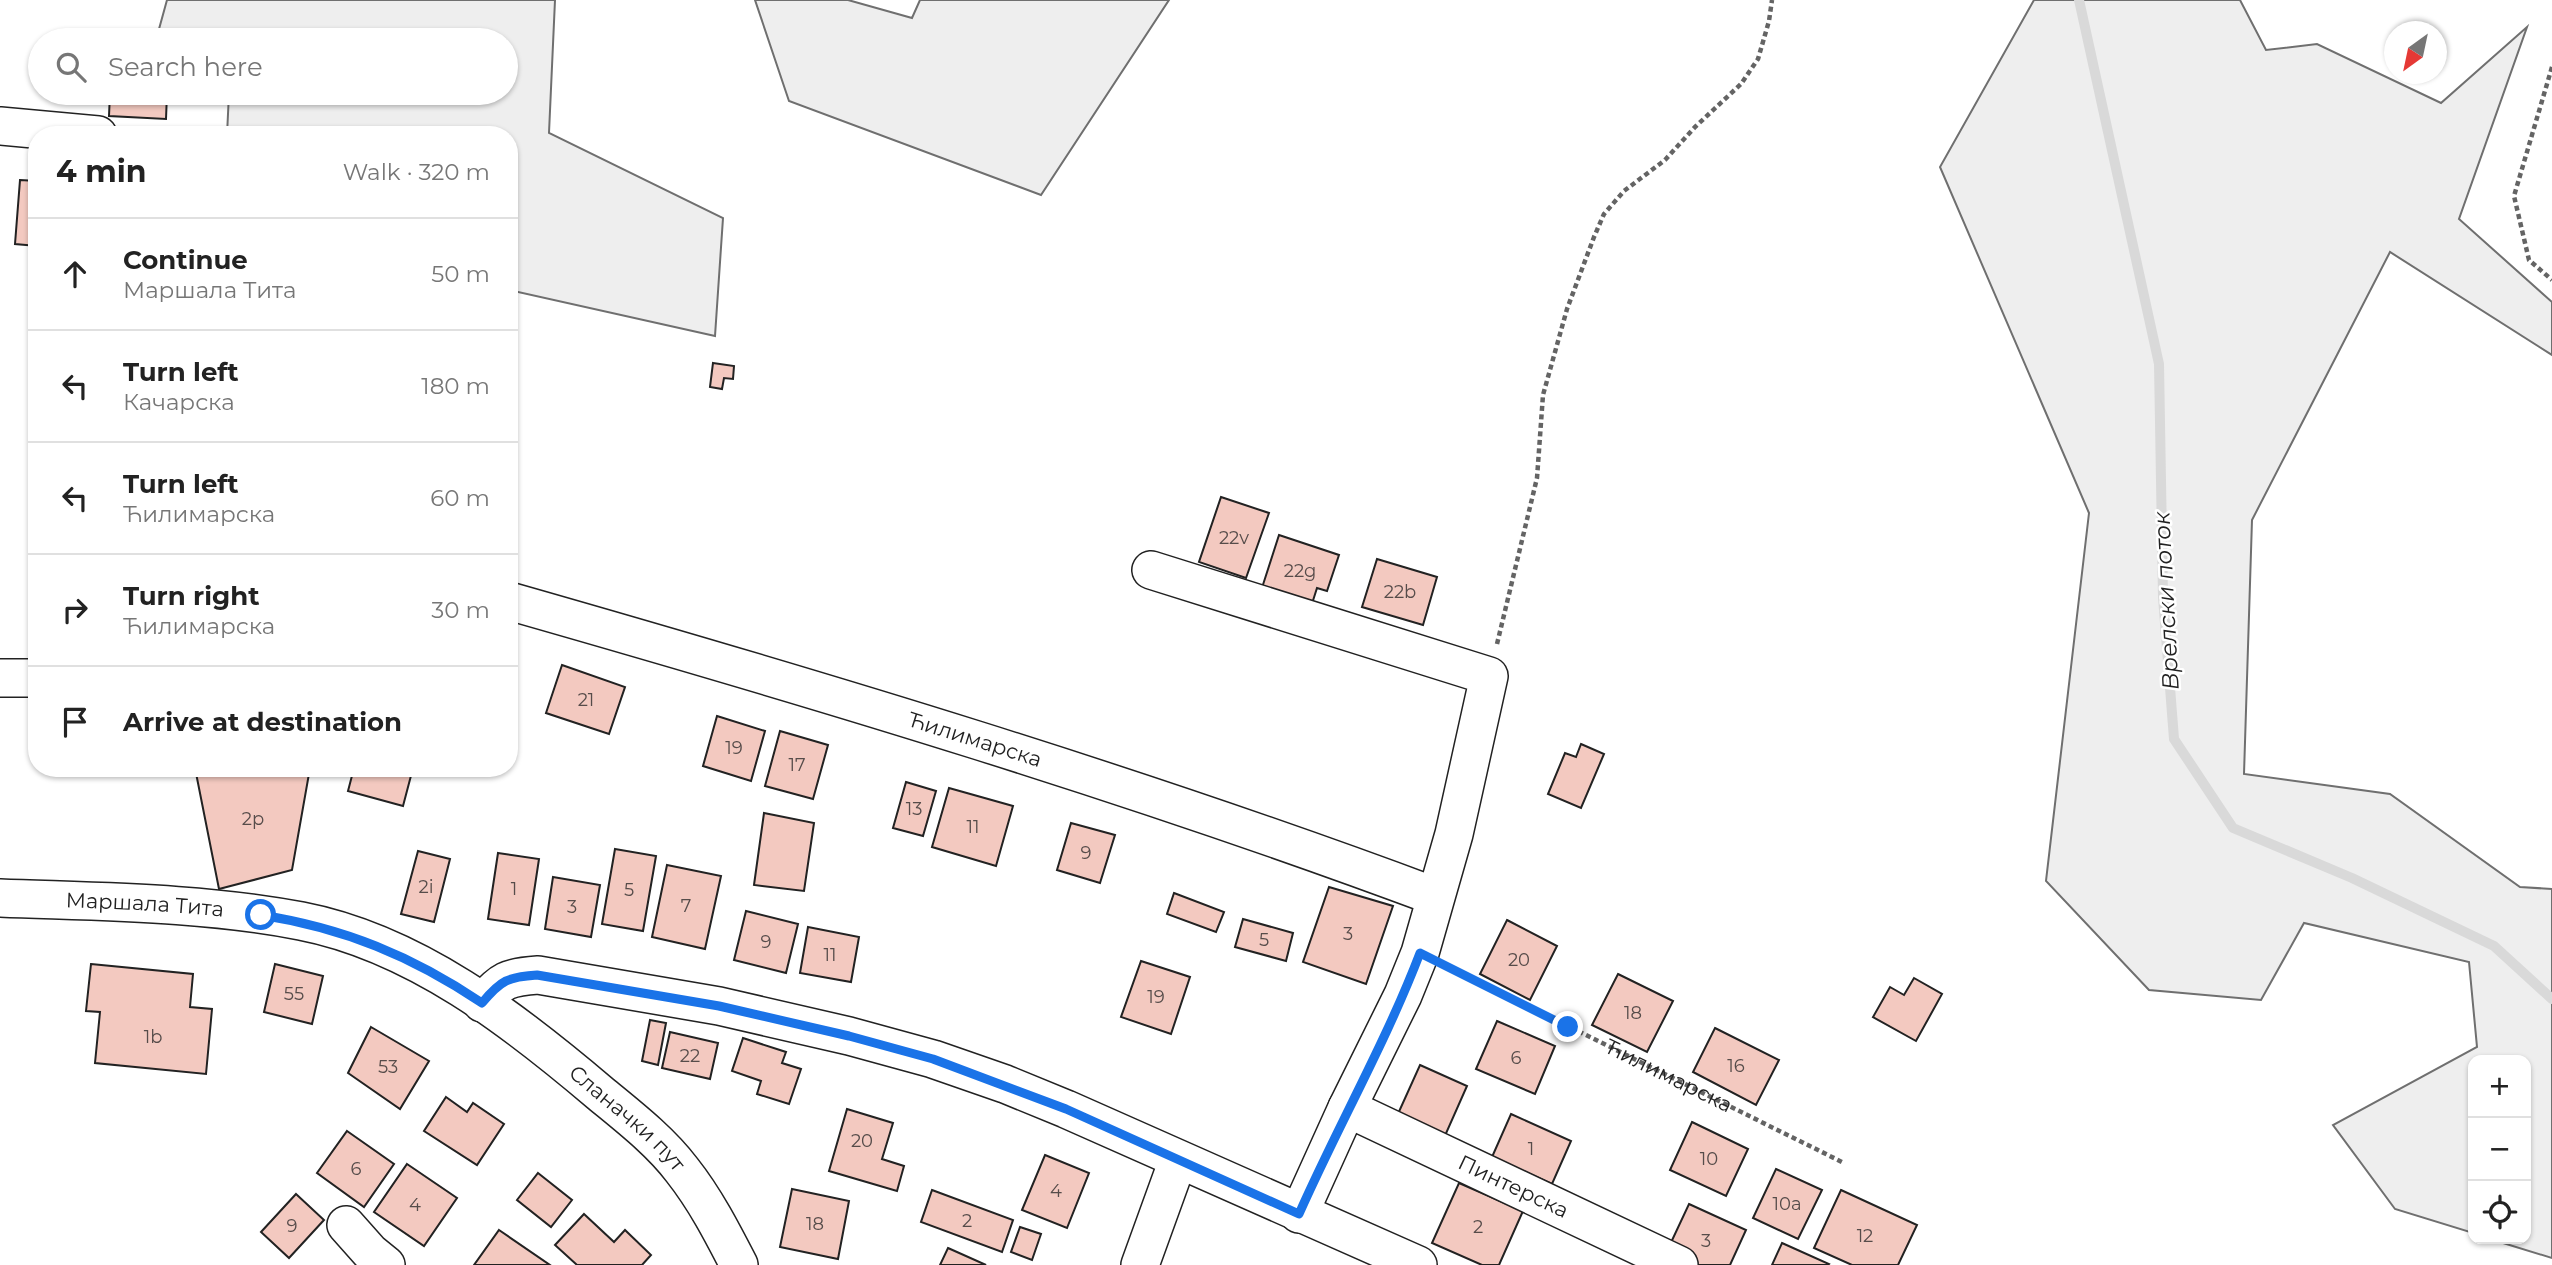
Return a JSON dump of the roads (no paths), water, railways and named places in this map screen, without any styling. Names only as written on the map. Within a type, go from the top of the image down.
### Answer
[{"type":"street","points":[[0,126],[28,129]]},
{"type":"street","points":[[1151,570],[1489,676],[1454,834],[1434,896],[1420,953],[1403,995],[1347,1108],[1299,1214]]},
{"type":"street","name":"Ћилимарска","points":[[518,604],[793,682],[1017,753],[1285,840],[1434,896]]},
{"type":"street","name":"Маршала Тита","points":[[0,898],[199,907],[303,922],[351,936],[417,963],[482,1003]]},
{"type":"street","points":[[482,1003],[495,987],[510,976],[537,975],[719,1006],[849,1036],[933,1059],[1066,1109],[1418,1265]]},
{"type":"street","name":"Сланачки пут","points":[[482,1003],[585,1080],[643,1130],[681,1168],[709,1208],[739,1265]]},
{"type":"street","name":"Пинтерска","points":[[1347,1108],[1679,1265]]},
{"type":"street","points":[[1140,1265],[1178,1160]]},
{"type":"street","points":[[346,1225],[370,1252],[386,1265]]},
{"type":"waterway","name":"Врелски поток","points":[[2079,0],[2159,364],[2163,597],[2174,739],[2233,828],[2352,878],[2494,946],[2552,999]]}]
